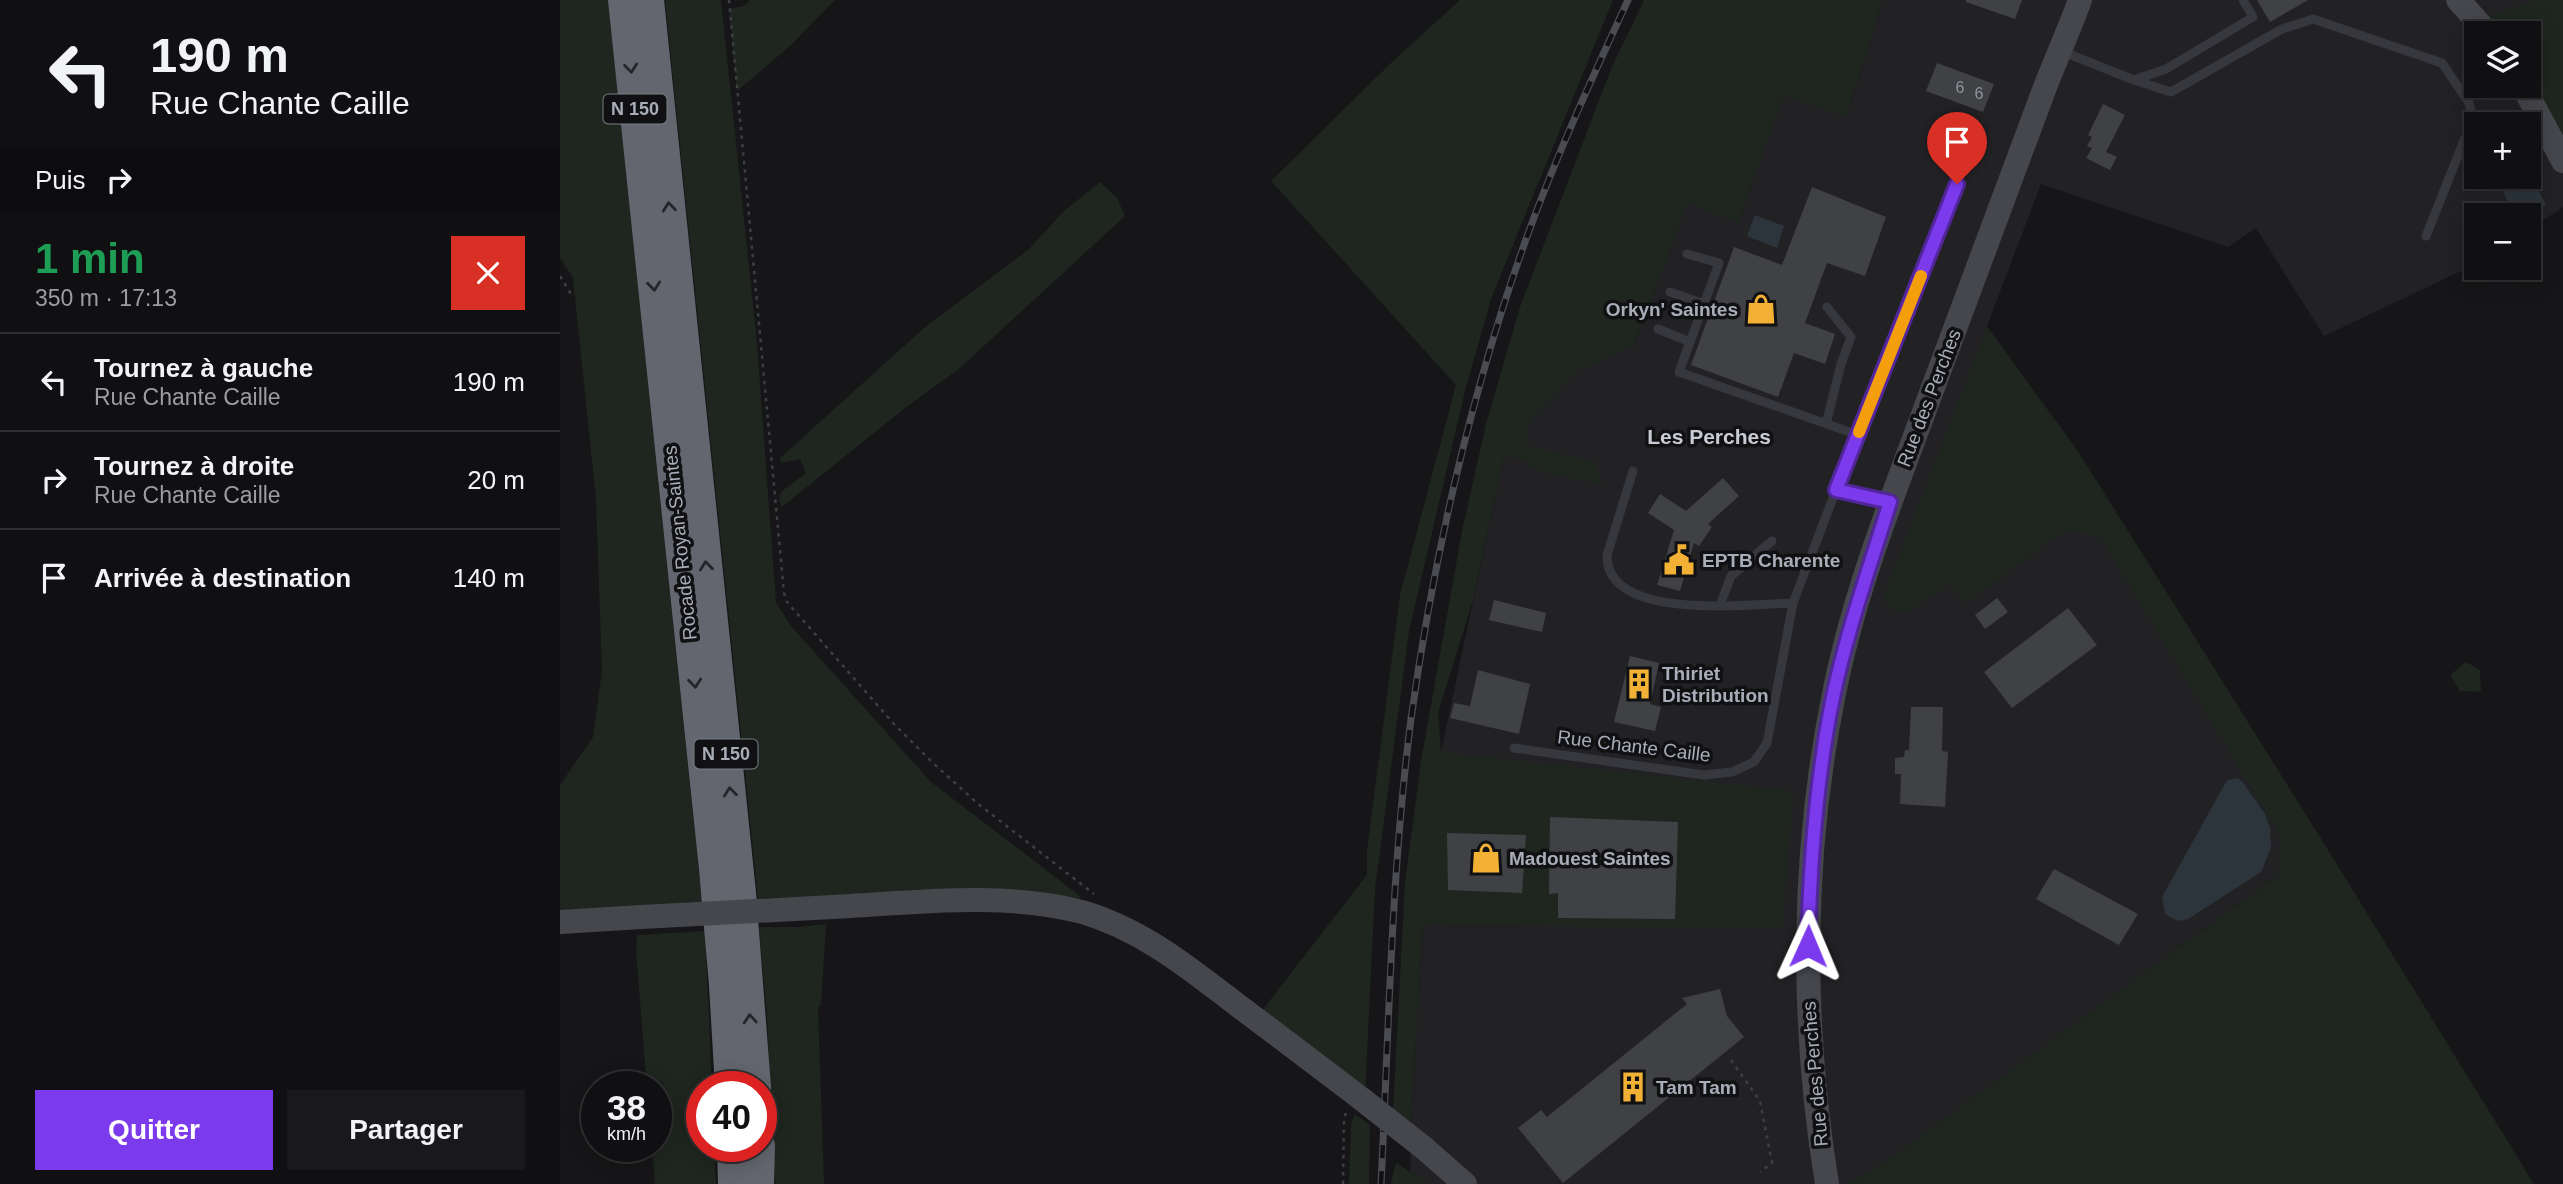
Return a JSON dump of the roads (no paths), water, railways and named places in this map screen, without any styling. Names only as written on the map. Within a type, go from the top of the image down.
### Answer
[{"type":"highway","name":"Rocade Royan-Saintes","points":[[624,0],[715,869],[730,1071]]},
{"type":"highway","name":"Rocade Royan-Saintes","points":[[648,0],[740,893],[754,1071]]},
{"type":"highway","points":[[733,1162],[734,1184]]},
{"type":"highway","points":[[758,1184],[759,1162]]},
{"type":"street","name":"Rue des Perches","points":[[1827,1184],[1811,1062],[1809,903],[1818,784],[1833,696],[1854,615],[1890,502],[2080,0]]},
{"type":"street","points":[[2458,0],[2477,21]]},
{"type":"street","points":[[2529,98],[2563,161]]},
{"type":"street","points":[[560,922],[964,901],[1037,904],[1081,912],[1114,923],[1177,958],[1424,1148],[1465,1184]]},
{"type":"lane","points":[[2134,80],[2166,69],[2253,17],[2244,0]]},
{"type":"lane","points":[[2060,51],[2171,92],[2282,29],[2313,19],[2442,63],[2469,103],[2473,118],[2426,236]]},
{"type":"lane","name":"Rue Chante Caille","points":[[1514,748],[1704,775],[1732,772],[1754,762],[1767,743],[1793,603],[1957,184]]},
{"type":"lane","points":[[1687,254],[1719,263],[1679,372],[1858,435]]},
{"type":"lane","points":[[1670,292],[1704,304]]},
{"type":"lane","points":[[1826,424],[1841,364],[1851,337],[1828,307]]},
{"type":"lane","points":[[1658,329],[1690,342]]},
{"type":"lane","points":[[1633,471],[1607,555],[1607,569],[1614,579],[1642,598],[1691,607],[1793,603]]},
{"type":"lane","points":[[1836,490],[1890,502]]},
{"type":"lane","points":[[1720,605],[1731,576],[1772,541]]},
{"type":"railway","points":[[1381,1184],[1395,893],[1404,777],[1420,657],[1443,533],[1490,350],[1529,231],[1564,143],[1628,0]]},
{"type":"place","name":"Orkyn' Saintes","points":[[1761,309]]},
{"type":"place","name":"EPTB Charente","points":[[1679,560]]},
{"type":"place","name":"Thiriet Distribution","points":[[1639,684]]},
{"type":"place","name":"Madouest Saintes","points":[[1486,858]]},
{"type":"place","name":"Tam Tam","points":[[1633,1087]]},
{"type":"district","name":"Les Perches","points":[[1709,436]]}]
